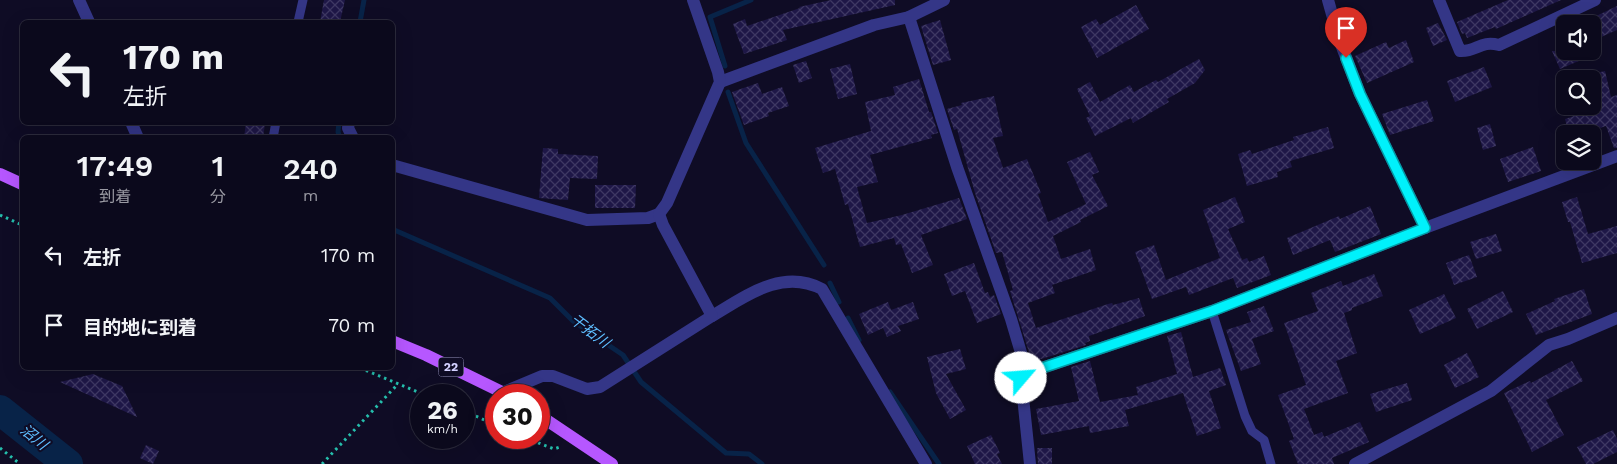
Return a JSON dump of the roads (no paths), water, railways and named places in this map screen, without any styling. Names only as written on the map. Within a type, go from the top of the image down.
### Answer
[{"type":"main road","points":[[0,174],[20,183]]},
{"type":"main road","name":"22","points":[[395,342],[485,384]]},
{"type":"main road","points":[[550,422],[612,464]]},
{"type":"street","points":[[80,0],[88,20]]},
{"type":"street","points":[[395,165],[587,220],[648,218],[659,214],[670,195],[720,82],[693,0]]},
{"type":"street","points":[[720,82],[874,25],[909,17],[944,0]]},
{"type":"street","points":[[1328,0],[1339,40],[1360,94],[1425,228]]},
{"type":"street","points":[[1439,0],[1460,51],[1468,51],[1489,42],[1499,45],[1595,0]]},
{"type":"street","points":[[909,17],[957,167],[1011,319],[1027,373]]},
{"type":"street","points":[[1030,464],[1021,378],[1027,373],[1212,311],[1617,156]]},
{"type":"street","points":[[659,214],[663,225],[712,316]]},
{"type":"street","points":[[526,384],[542,376],[553,376],[587,389],[600,387],[760,288],[781,282],[812,284],[822,289],[926,464]]},
{"type":"street","points":[[1354,464],[1491,391],[1549,345],[1617,318]]},
{"type":"lane","points":[[298,20],[303,0]]},
{"type":"lane","points":[[1212,311],[1245,416],[1252,431],[1264,440],[1271,464]]},
{"type":"waterway","name":"干拓川","points":[[360,20],[364,0]]},
{"type":"waterway","points":[[725,66],[710,17],[751,0]]},
{"type":"waterway","points":[[728,92],[746,143],[824,265]]},
{"type":"waterway","name":"干拓川","points":[[339,125],[339,135]]},
{"type":"waterway","name":"干拓川","points":[[395,230],[550,298],[573,321],[623,355],[641,382],[726,453],[749,454],[762,464]]},
{"type":"waterway","points":[[830,283],[839,302]]},
{"type":"waterway","points":[[848,318],[859,340]]},
{"type":"waterway","points":[[890,392],[939,464]]},
{"type":"waterway","name":"沼川","points":[[0,410],[68,464]]}]
